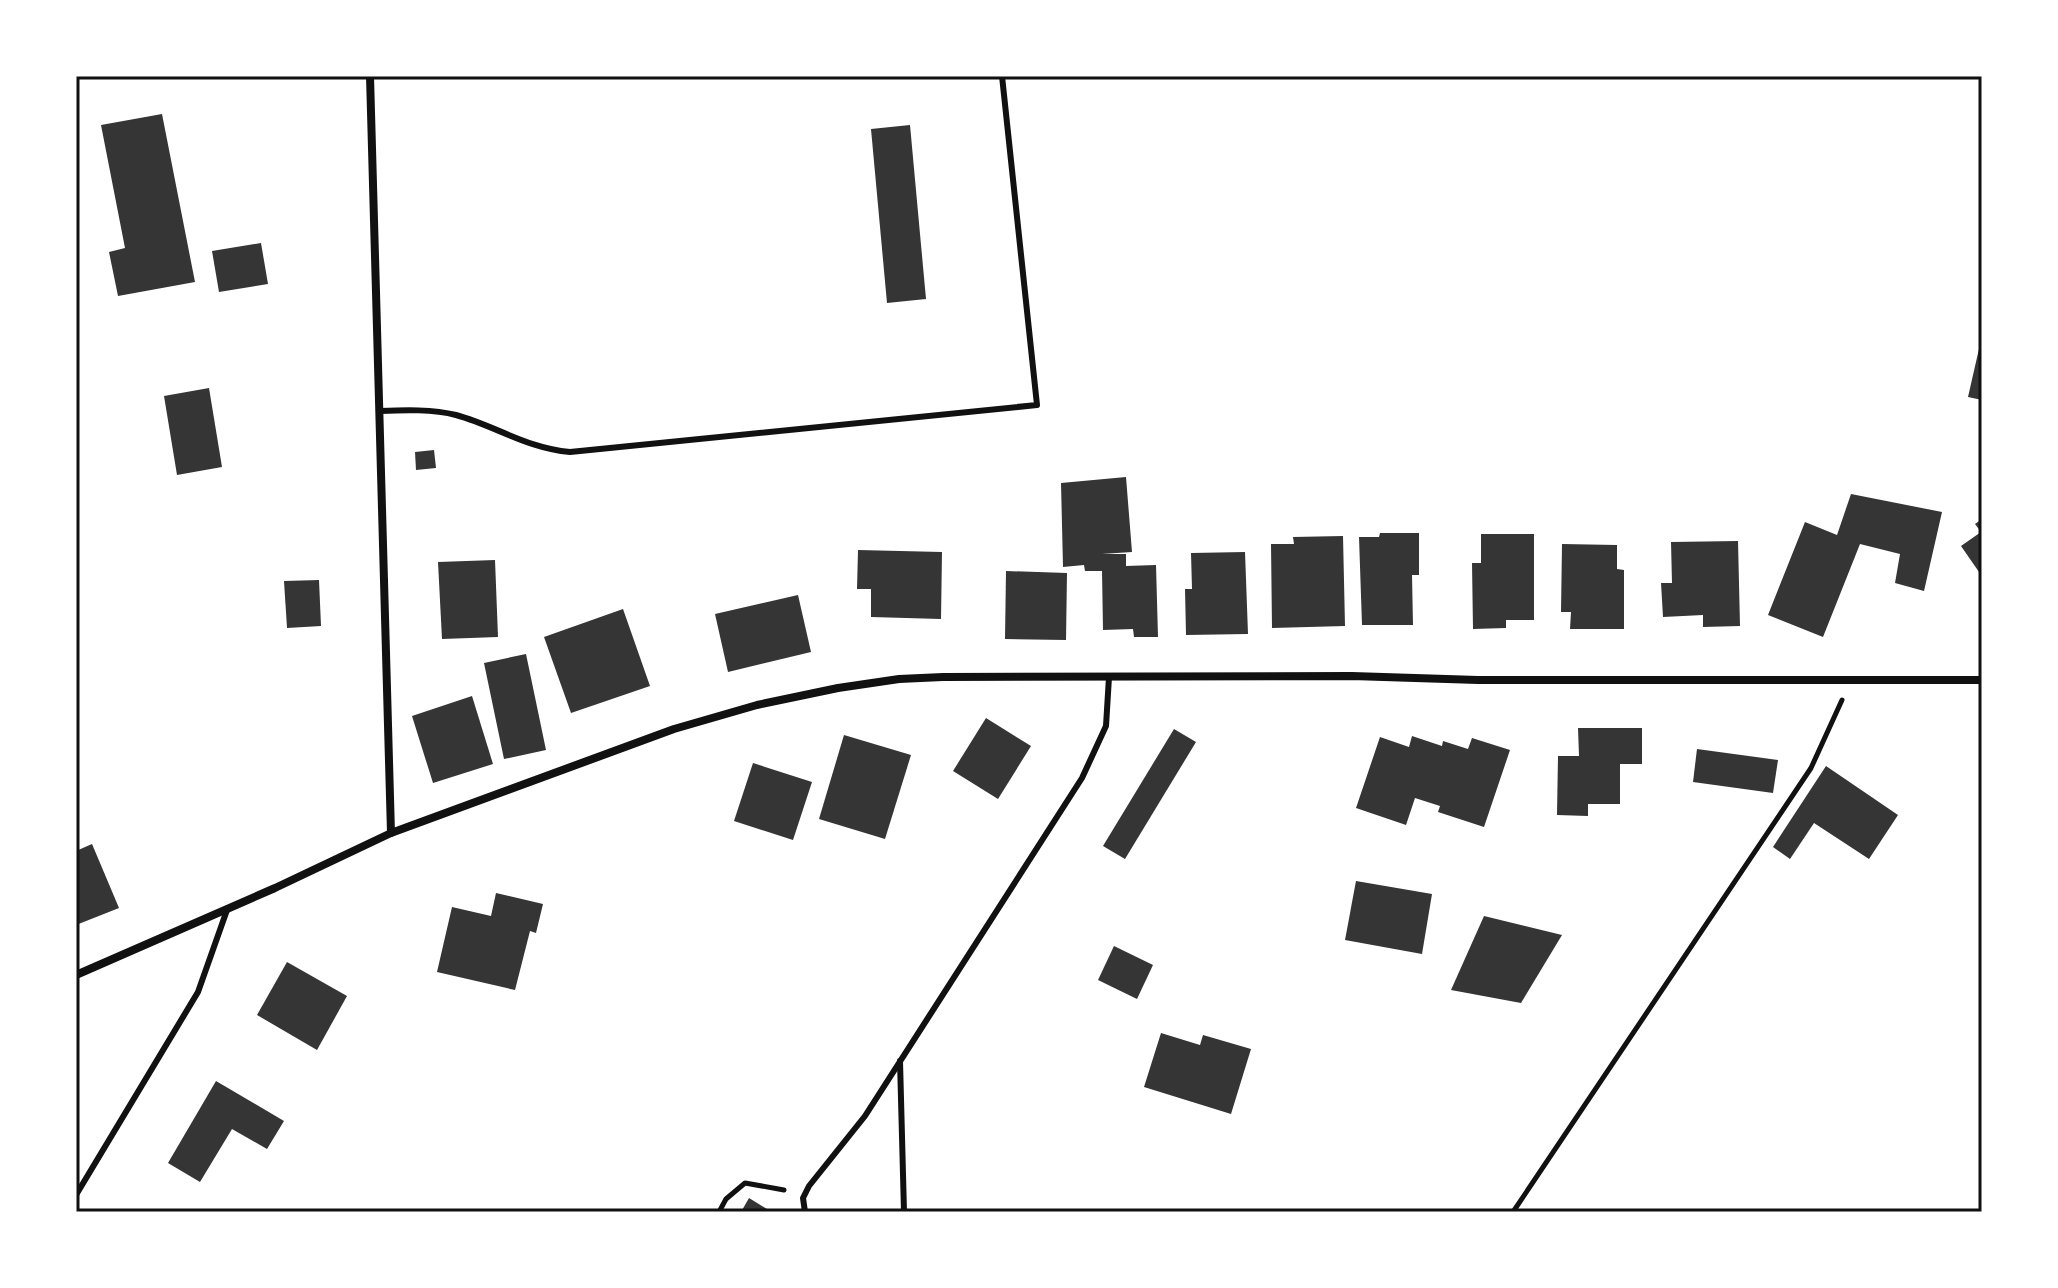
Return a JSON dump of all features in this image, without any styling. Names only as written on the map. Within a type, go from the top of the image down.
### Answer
[{"type":"street","points":[[370,76],[391,833]]},
{"type":"street","points":[[76,975],[391,833],[661,734],[789,697],[899,679],[1352,676],[1478,680],[1982,680]]},
{"type":"lane","points":[[380,411],[453,414],[521,442],[570,452],[1037,405],[1002,76]]},
{"type":"lane","points":[[805,1212],[803,1198],[809,1186],[865,1116],[1082,778],[1106,726],[1109,677]]},
{"type":"lane","points":[[76,1195],[198,992],[227,909]]},
{"type":"lane","points":[[900,1061],[904,1212]]},
{"type":"path","points":[[1513,1212],[1811,768],[1854,678]]},
{"type":"path","points":[[719,1212],[726,1199],[745,1183],[775,1187],[803,1198]]},
{"type":"building","points":[[162,114],[195,282],[118,296],[109,252],[125,248],[101,125]]},
{"type":"building","points":[[910,125],[926,299],[887,303],[871,129]]},
{"type":"building","points":[[261,243],[268,284],[219,292],[212,251]]},
{"type":"building","points":[[1982,340],[1982,400],[1968,397]]},
{"type":"building","points":[[209,388],[222,467],[177,475],[164,396]]},
{"type":"building","points":[[434,450],[436,468],[416,470],[415,452]]},
{"type":"building","points":[[1126,477],[1132,552],[1102,554],[1126,554],[1126,566],[1156,565],[1158,637],[1134,637],[1133,629],[1103,630],[1102,571],[1085,571],[1084,565],[1063,567],[1061,483]]},
{"type":"building","points":[[1851,494],[1942,512],[1924,591],[1895,583],[1900,554],[1860,544],[1823,637],[1768,615],[1805,522],[1837,535]]},
{"type":"building","points":[[1982,519],[1982,570],[1979,572],[1961,546],[1981,532],[1975,524]]},
{"type":"building","points":[[1380,533],[1419,533],[1419,575],[1412,575],[1413,625],[1362,625],[1359,537],[1379,537]]},
{"type":"building","points":[[1481,534],[1534,534],[1534,620],[1506,620],[1506,628],[1473,629],[1472,563],[1481,563]]},
{"type":"building","points":[[1343,536],[1345,626],[1272,628],[1271,544],[1294,544],[1293,537]]},
{"type":"building","points":[[1738,541],[1740,626],[1703,627],[1703,615],[1663,617],[1661,583],[1672,583],[1671,542]]},
{"type":"building","points":[[1562,544],[1617,545],[1617,569],[1624,570],[1624,629],[1570,629],[1571,612],[1561,612]]},
{"type":"building","points":[[858,550],[942,552],[941,619],[871,617],[871,589],[857,589]]},
{"type":"building","points":[[1245,552],[1248,634],[1186,635],[1185,589],[1192,589],[1191,553]]},
{"type":"building","points":[[495,560],[498,637],[442,639],[438,562]]},
{"type":"building","points":[[1006,571],[1067,573],[1066,640],[1005,639]]},
{"type":"building","points":[[319,580],[321,626],[287,628],[284,581]]},
{"type":"building","points":[[798,595],[811,652],[728,672],[715,614]]},
{"type":"building","points":[[623,609],[650,686],[571,713],[544,637]]},
{"type":"building","points":[[526,654],[546,750],[504,759],[484,663]]},
{"type":"building","points":[[472,696],[493,764],[433,783],[412,716]]},
{"type":"building","points":[[986,718],[1031,746],[998,799],[953,771]]},
{"type":"building","points":[[1578,728],[1642,728],[1642,764],[1620,764],[1620,804],[1588,804],[1588,816],[1557,815],[1558,756],[1579,756]]},
{"type":"building","points":[[1174,729],[1196,742],[1125,859],[1103,846]]},
{"type":"building","points":[[844,735],[911,755],[885,839],[819,819]]},
{"type":"building","points":[[1412,736],[1442,746],[1443,741],[1468,749],[1472,738],[1510,750],[1484,827],[1438,812],[1440,806],[1415,798],[1406,825],[1356,808],[1380,737],[1409,747]]},
{"type":"building","points":[[1697,749],[1778,760],[1773,793],[1693,782]]},
{"type":"building","points":[[753,763],[812,782],[793,840],[734,821]]},
{"type":"building","points":[[1826,766],[1898,815],[1869,859],[1814,823],[1790,859],[1773,847]]},
{"type":"building","points":[[92,844],[119,908],[76,925],[76,851]]},
{"type":"building","points":[[1356,881],[1432,894],[1422,954],[1345,940]]},
{"type":"building","points":[[496,893],[543,904],[536,933],[530,931],[515,990],[437,972],[452,907],[491,916]]},
{"type":"building","points":[[1484,916],[1562,935],[1521,1003],[1451,990]]},
{"type":"building","points":[[1114,946],[1153,965],[1137,999],[1098,980]]},
{"type":"building","points":[[287,962],[347,996],[317,1050],[257,1015]]},
{"type":"building","points":[[1161,1033],[1200,1045],[1203,1035],[1251,1049],[1231,1114],[1144,1087]]},
{"type":"building","points":[[216,1081],[284,1121],[267,1149],[232,1129],[200,1182],[168,1163]]},
{"type":"building","points":[[749,1198],[772,1212],[741,1212]]}]
